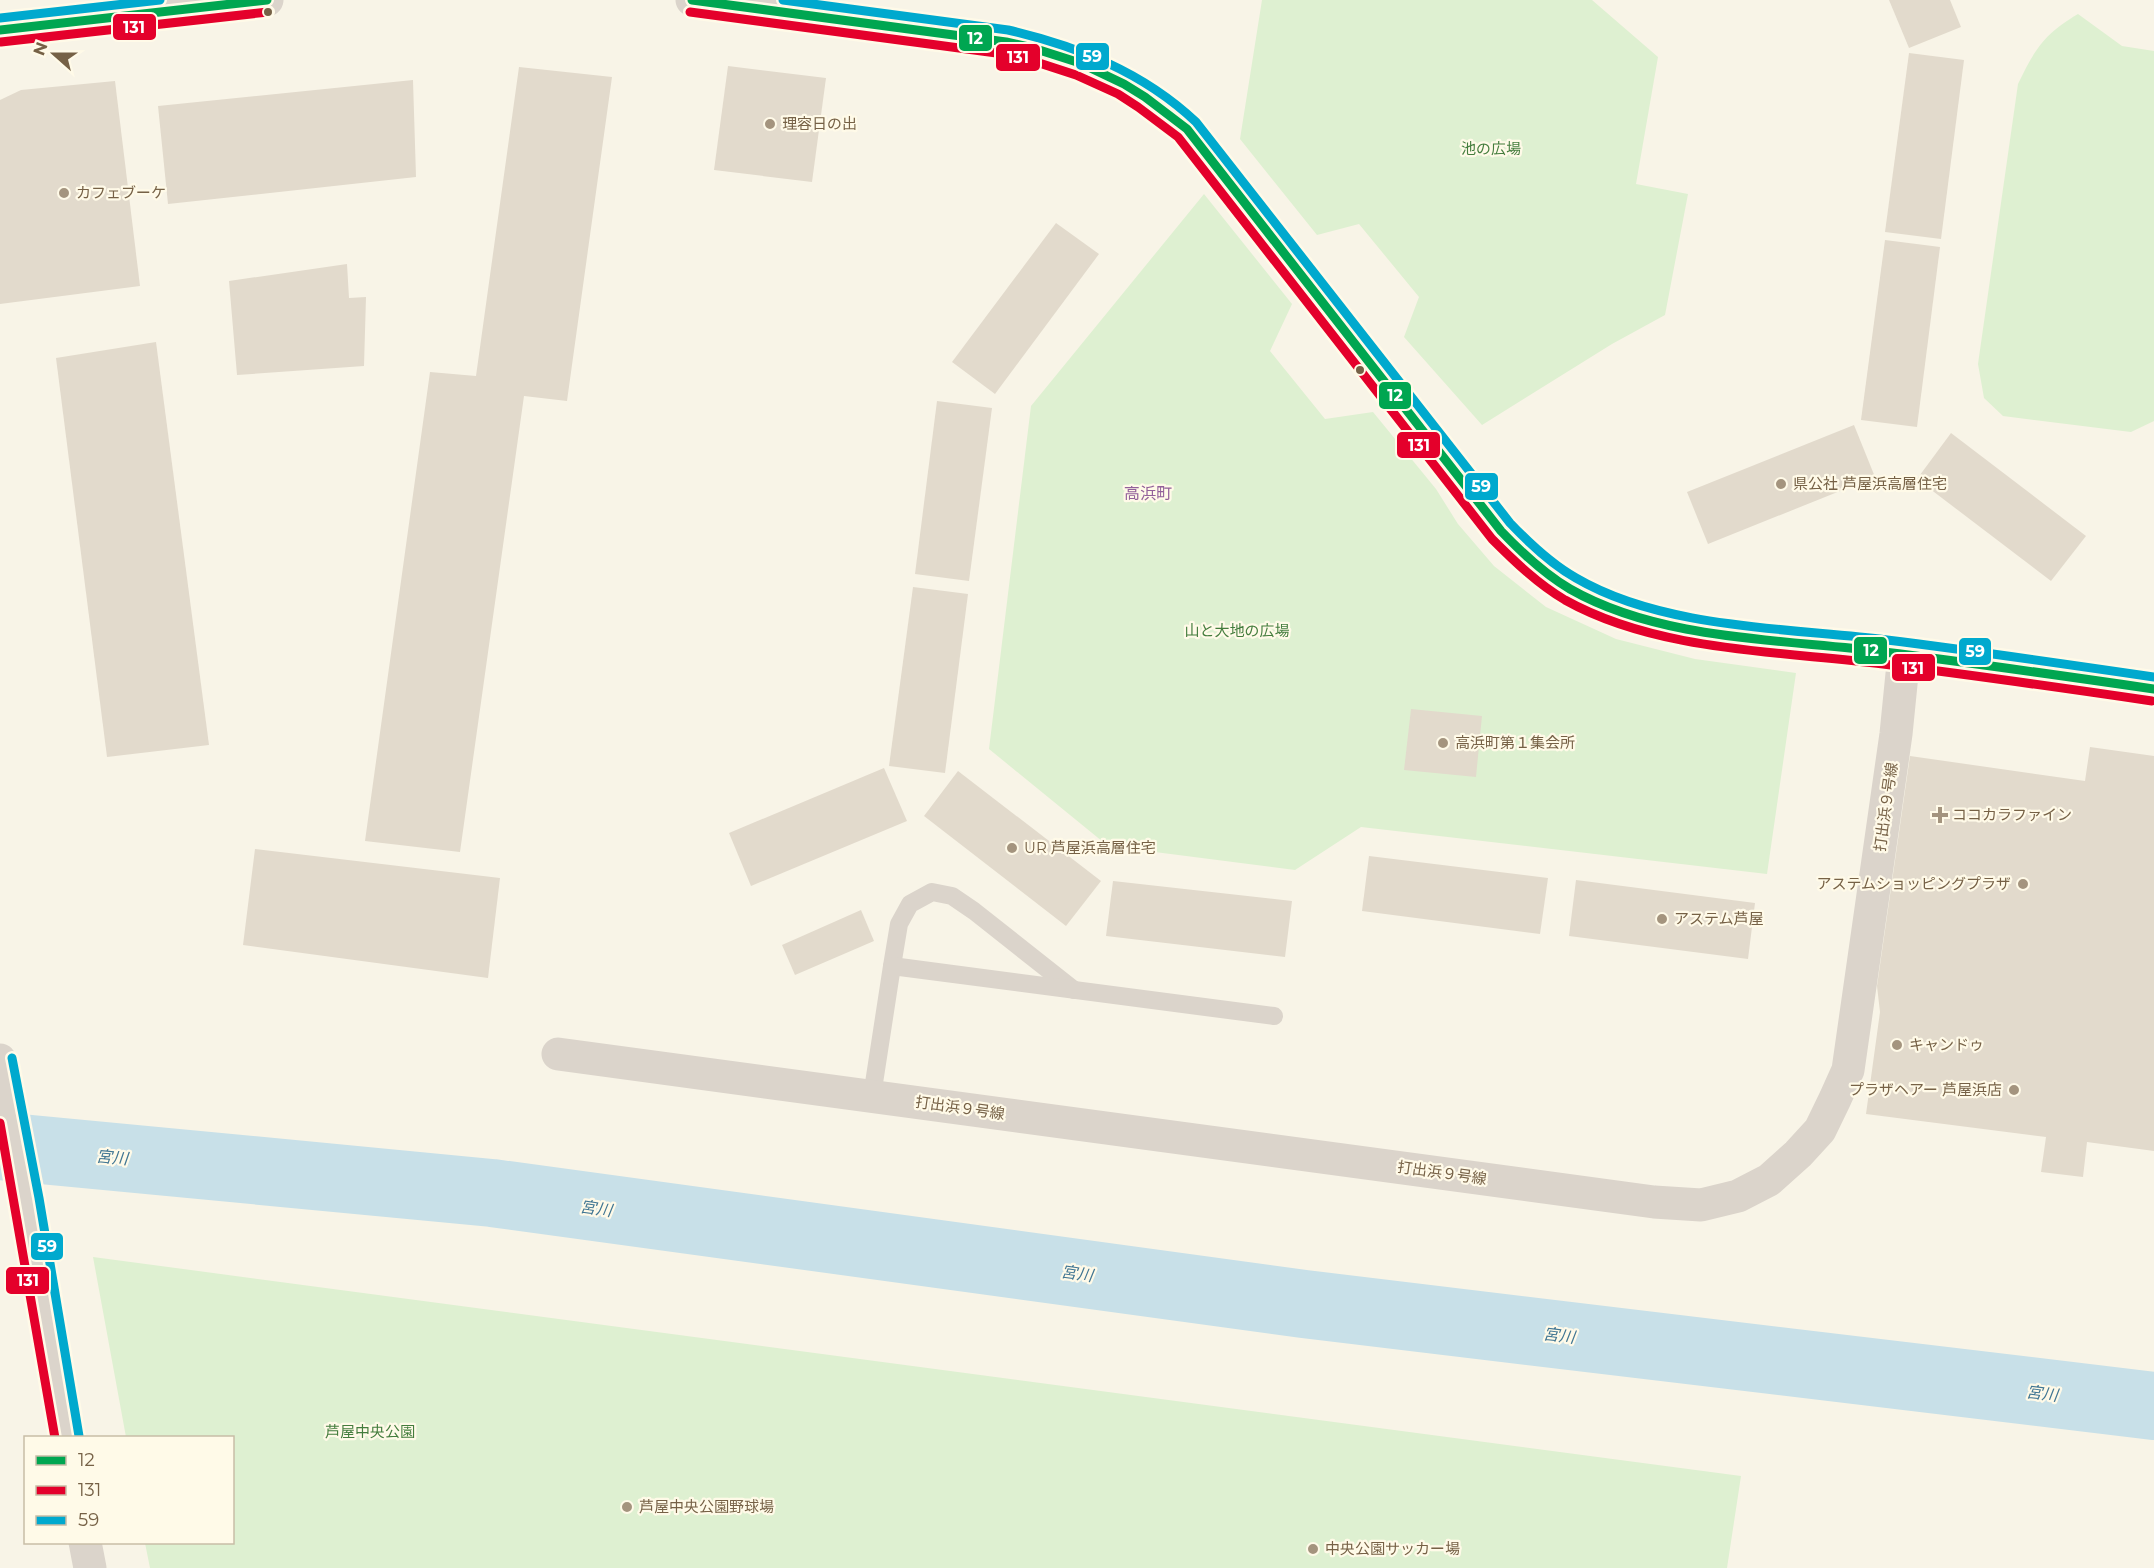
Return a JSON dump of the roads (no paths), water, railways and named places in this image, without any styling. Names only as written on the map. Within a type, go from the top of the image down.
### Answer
[{"type":"street","points":[[0,30],[267,0]]},
{"type":"street","points":[[692,0],[1006,42],[1044,50],[1122,81],[1158,104],[1187,129],[1501,531],[1524,555],[1553,578],[1582,595],[1633,615],[1684,627],[1904,654],[2154,689]]},
{"type":"street","name":"打出浜９号線","points":[[558,1054],[1654,1202],[1701,1205],[1738,1196],[1769,1179],[1798,1154],[1820,1130],[1848,1070],[1896,734],[1904,654]]},
{"type":"street","points":[[2,1072],[27,1200],[68,1436]]},
{"type":"street","points":[[85,1544],[90,1568]]},
{"type":"lane","points":[[872,1096],[899,924],[910,904],[932,892],[952,896],[967,906],[1075,990]]},
{"type":"lane","points":[[892,966],[1274,1016]]},
{"type":"waterway","name":"宮川","points":[[0,1146],[492,1193],[1304,1304],[2154,1406]]},
{"type":"place","name":"理容日の出","points":[[770,124]]},
{"type":"place","name":"カフェブーケ","points":[[64,193]]},
{"type":"place","name":"県公社 芦屋浜高層住宅","points":[[1781,484]]},
{"type":"place","name":"高浜町第１集会所","points":[[1443,743]]},
{"type":"place","name":"ココカラファイン","points":[[1940,815]]},
{"type":"place","name":"UR 芦屋浜高層住宅","points":[[1012,848]]},
{"type":"place","name":"アステムショッピングプラザ","points":[[2023,884]]},
{"type":"place","name":"アステム芦屋","points":[[1662,919]]},
{"type":"place","name":"キャンドゥ","points":[[1897,1045]]},
{"type":"place","name":"プラザヘアー 芦屋浜店","points":[[2014,1090]]},
{"type":"place","name":"芦屋中央公園野球場","points":[[627,1507]]},
{"type":"place","name":"中央公園サッカー場","points":[[1313,1549]]},
{"type":"district","name":"高浜町","points":[[1148,493]]},
{"type":"park label","name":"池の広場","points":[[1491,149]]},
{"type":"park label","name":"山と大地の広場","points":[[1237,631]]},
{"type":"park label","name":"芦屋中央公園","points":[[370,1432]]}]
